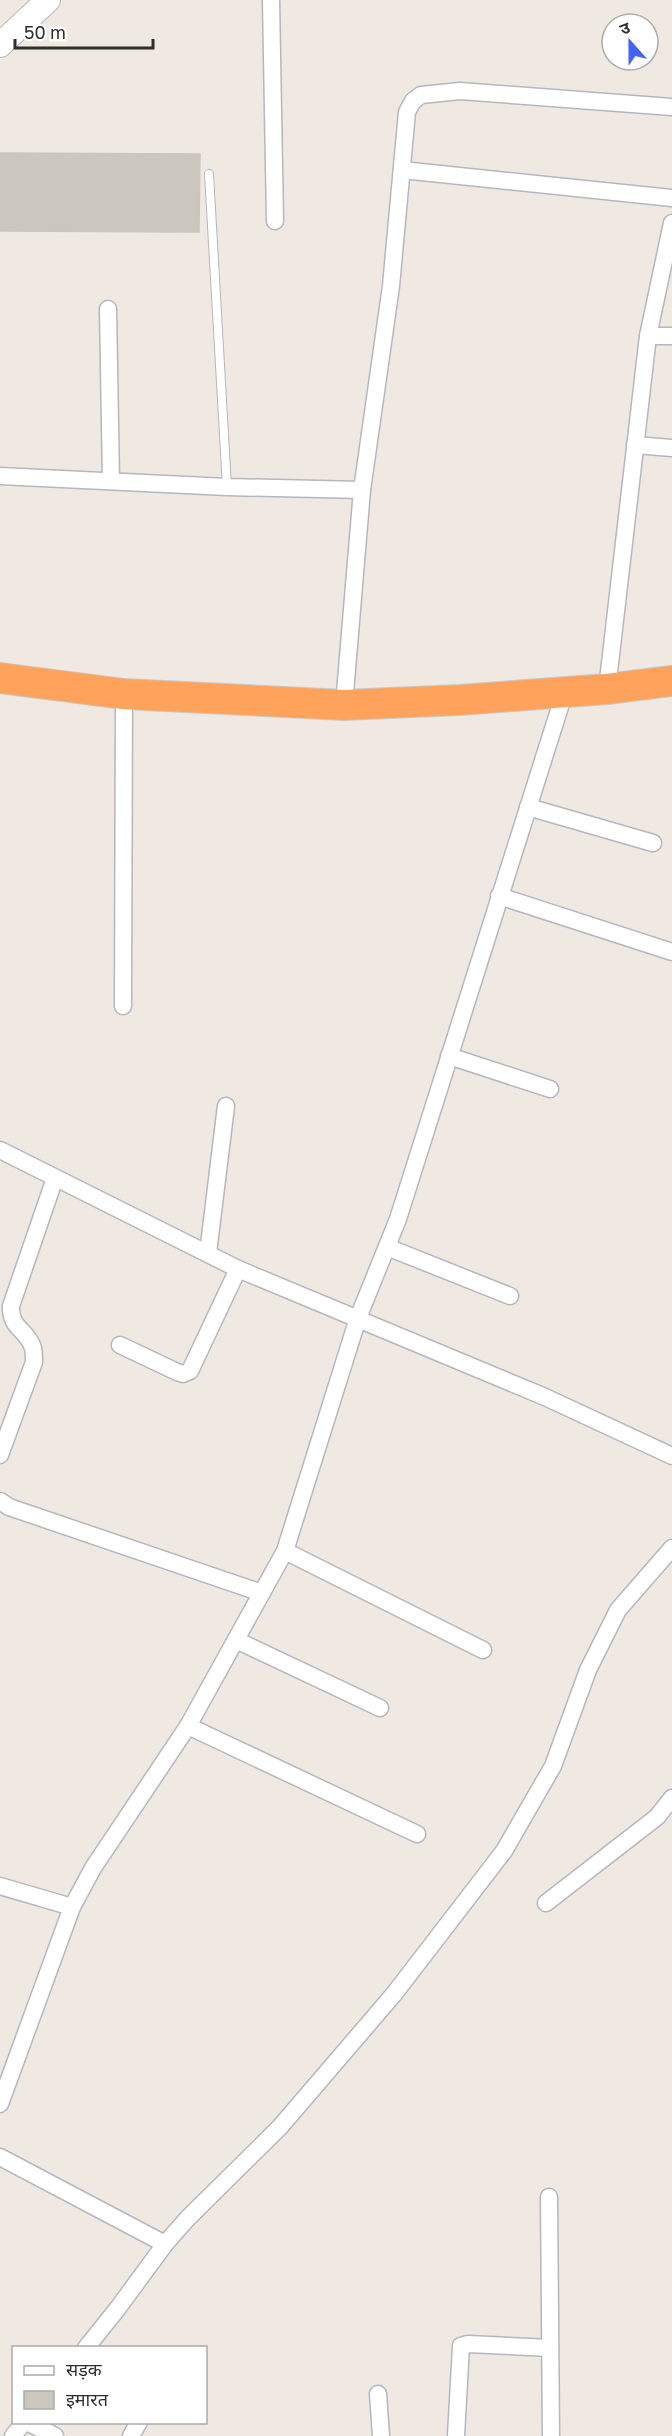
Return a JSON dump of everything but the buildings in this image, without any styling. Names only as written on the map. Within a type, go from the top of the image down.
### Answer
[{"type":"highway","points":[[0,678],[124,694],[344,705],[460,700],[672,681]]},
{"type":"street","points":[[0,45],[48,0]]},
{"type":"street","points":[[271,0],[275,221]]},
{"type":"street","points":[[344,705],[362,490],[391,286],[407,112],[413,100],[421,95],[460,91],[672,107]]},
{"type":"street","points":[[402,170],[672,198]]},
{"type":"street","points":[[607,688],[648,336],[672,223]]},
{"type":"street","points":[[108,309],[111,481]]},
{"type":"street","points":[[648,336],[672,336]]},
{"type":"street","points":[[635,445],[672,448]]},
{"type":"street","points":[[0,476],[227,487],[362,490]]},
{"type":"street","points":[[0,2104],[72,1907],[93,1868],[188,1726],[285,1551],[358,1318],[399,1219],[565,691]]},
{"type":"street","points":[[123,1006],[124,694]]},
{"type":"street","points":[[528,807],[653,843]]},
{"type":"street","points":[[499,896],[672,952]]},
{"type":"street","points":[[449,1056],[550,1089]]},
{"type":"street","points":[[208,1253],[226,1106]]},
{"type":"street","points":[[0,1150],[238,1269],[545,1396],[672,1456]]},
{"type":"street","points":[[0,1455],[34,1362],[33,1347],[27,1336],[14,1323],[11,1306],[55,1178]]},
{"type":"street","points":[[387,1247],[510,1296]]},
{"type":"street","points":[[120,1345],[177,1372],[183,1374],[190,1371],[238,1269]]},
{"type":"street","points":[[0,1501],[9,1507],[262,1593]]},
{"type":"street","points":[[88,2346],[165,2244],[187,2219],[280,2127],[394,1994],[504,1851],[554,1766],[588,1670],[618,1610],[672,1548]]},
{"type":"street","points":[[285,1551],[483,1650]]},
{"type":"street","points":[[236,1640],[380,1708]]},
{"type":"street","points":[[188,1726],[417,1834]]},
{"type":"street","points":[[546,1903],[657,1816],[672,1798]]},
{"type":"street","points":[[0,1886],[72,1907]]},
{"type":"street","points":[[0,2157],[165,2244]]},
{"type":"street","points":[[549,2197],[551,2436]]},
{"type":"street","points":[[456,2436],[461,2346],[468,2344],[550,2348]]},
{"type":"street","points":[[378,2394],[381,2436]]},
{"type":"street","points":[[13,2436],[24,2424]]},
{"type":"street","points":[[30,2424],[55,2436]]},
{"type":"lane","points":[[209,174],[227,487]]}]
